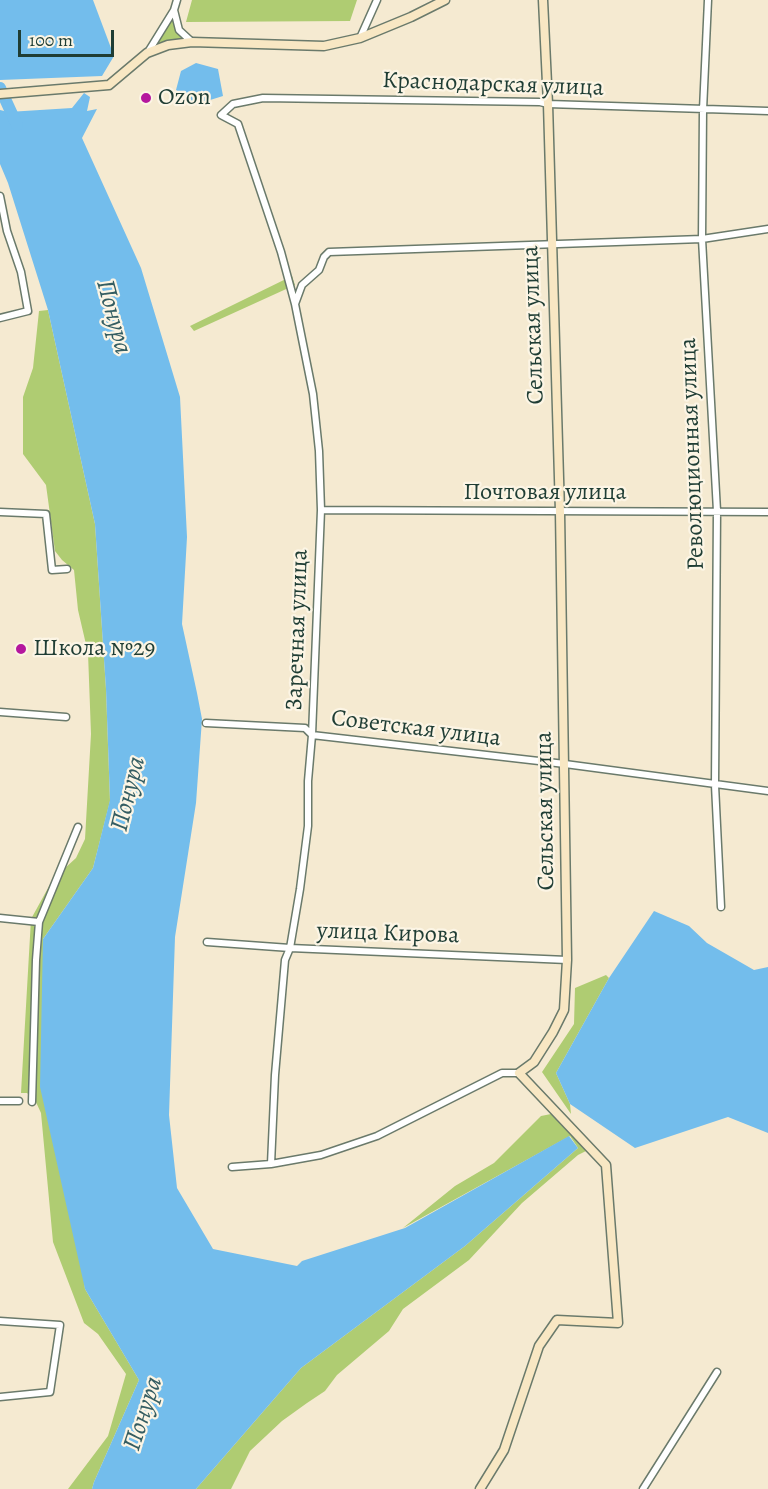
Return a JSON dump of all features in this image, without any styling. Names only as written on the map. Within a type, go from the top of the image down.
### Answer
[{"type":"street","points":[[0,94],[109,85],[147,53],[174,10],[177,0]]},
{"type":"street","points":[[360,38],[377,0]]},
{"type":"street","points":[[147,53],[168,45],[192,42],[324,46],[360,38],[445,0]]},
{"type":"street","name":"Сельская улица","points":[[519,1073],[534,1062],[554,1032],[564,1010],[567,960],[560,512],[543,0]]},
{"type":"street","name":"Революционная улица","points":[[708,0],[703,110],[702,239],[717,511],[715,785],[721,907]]},
{"type":"street","points":[[174,10],[179,30],[192,42]]},
{"type":"street","name":"Краснодарская улица","points":[[221,115],[233,104],[263,98],[540,102],[768,111]]},
{"type":"street","name":"Заречная улица","points":[[221,115],[238,123],[281,252],[295,304],[313,394],[319,452],[321,510],[308,781],[308,826],[290,948],[285,960],[275,1075],[271,1164]]},
{"type":"street","points":[[0,196],[7,231],[21,272],[28,312],[0,318]]},
{"type":"street","points":[[295,304],[303,285],[319,270],[324,257],[329,252],[702,239],[768,229]]},
{"type":"street","name":"Почтовая улица","points":[[321,510],[768,512]]},
{"type":"street","points":[[0,512],[46,514],[52,570],[67,569]]},
{"type":"street","points":[[0,712],[66,717]]},
{"type":"street","name":"Советская улица","points":[[206,723],[305,728],[312,735],[768,791]]},
{"type":"street","points":[[32,1102],[39,922],[78,827]]},
{"type":"street","points":[[0,918],[39,922]]},
{"type":"street","name":"улица Кирова","points":[[207,942],[290,948],[567,960]]},
{"type":"street","points":[[232,1167],[271,1164],[321,1155],[366,1140],[502,1073],[519,1073],[606,1165],[618,1323],[557,1320],[539,1346],[504,1450],[480,1489]]},
{"type":"street","points":[[0,1101],[19,1101]]},
{"type":"street","points":[[0,1321],[60,1325],[50,1392],[0,1397]]},
{"type":"street","points":[[643,1489],[717,1372]]},
{"type":"green space","points":[[192,0],[357,0],[350,21],[186,22]]},
{"type":"green space","points":[[174,10],[179,30],[192,42],[147,53]]},
{"type":"green space","points":[[292,276],[295,285],[194,331],[190,326]]},
{"type":"green space","points":[[48,310],[95,524],[106,689],[110,801],[93,868],[43,939],[85,1289],[139,1380],[92,1489],[68,1489],[108,1436],[126,1374],[98,1334],[84,1323],[53,1242],[41,1113],[35,1100],[27,1093],[21,1093],[31,919],[53,879],[76,858],[85,839],[91,734],[88,653],[78,610],[74,570],[55,551],[46,485],[23,454],[23,397],[33,368],[39,311]]},
{"type":"green space","points":[[606,975],[609,978],[556,1073],[570,1104],[571,1114],[542,1072],[574,1024],[575,988]]},
{"type":"green space","points":[[551,1114],[586,1151],[578,1155],[522,1203],[469,1260],[403,1309],[389,1331],[337,1375],[325,1391],[282,1421],[250,1451],[231,1489],[196,1489],[301,1368],[465,1246],[578,1148],[570,1136],[403,1228],[455,1186],[494,1163],[541,1116]]},
{"type":"water","points":[[0,0],[93,0],[114,56],[102,76],[0,80]]},
{"type":"water","points":[[196,63],[218,69],[223,96],[194,105],[176,90],[181,71]]},
{"type":"water","points":[[84,93],[90,97],[87,111],[97,109],[82,138],[141,268],[180,397],[187,537],[182,624],[202,719],[196,803],[175,937],[169,1115],[177,1188],[213,1249],[297,1266],[302,1261],[405,1228],[569,1136],[578,1148],[465,1246],[301,1368],[196,1489],[92,1489],[139,1380],[85,1289],[40,1087],[43,939],[93,868],[110,800],[106,689],[95,524],[48,310],[0,164],[0,110],[8,112],[72,108]]},
{"type":"water","points":[[654,911],[689,926],[707,943],[754,970],[768,967],[768,1133],[728,1117],[635,1148],[570,1104],[556,1073],[609,978]]},
{"type":"waterway","name":"Понура","points":[[0,88],[17,125]]},
{"type":"place","name":"Ozon","points":[[146,98]]},
{"type":"place","name":"Школа №29","points":[[21,649]]}]
